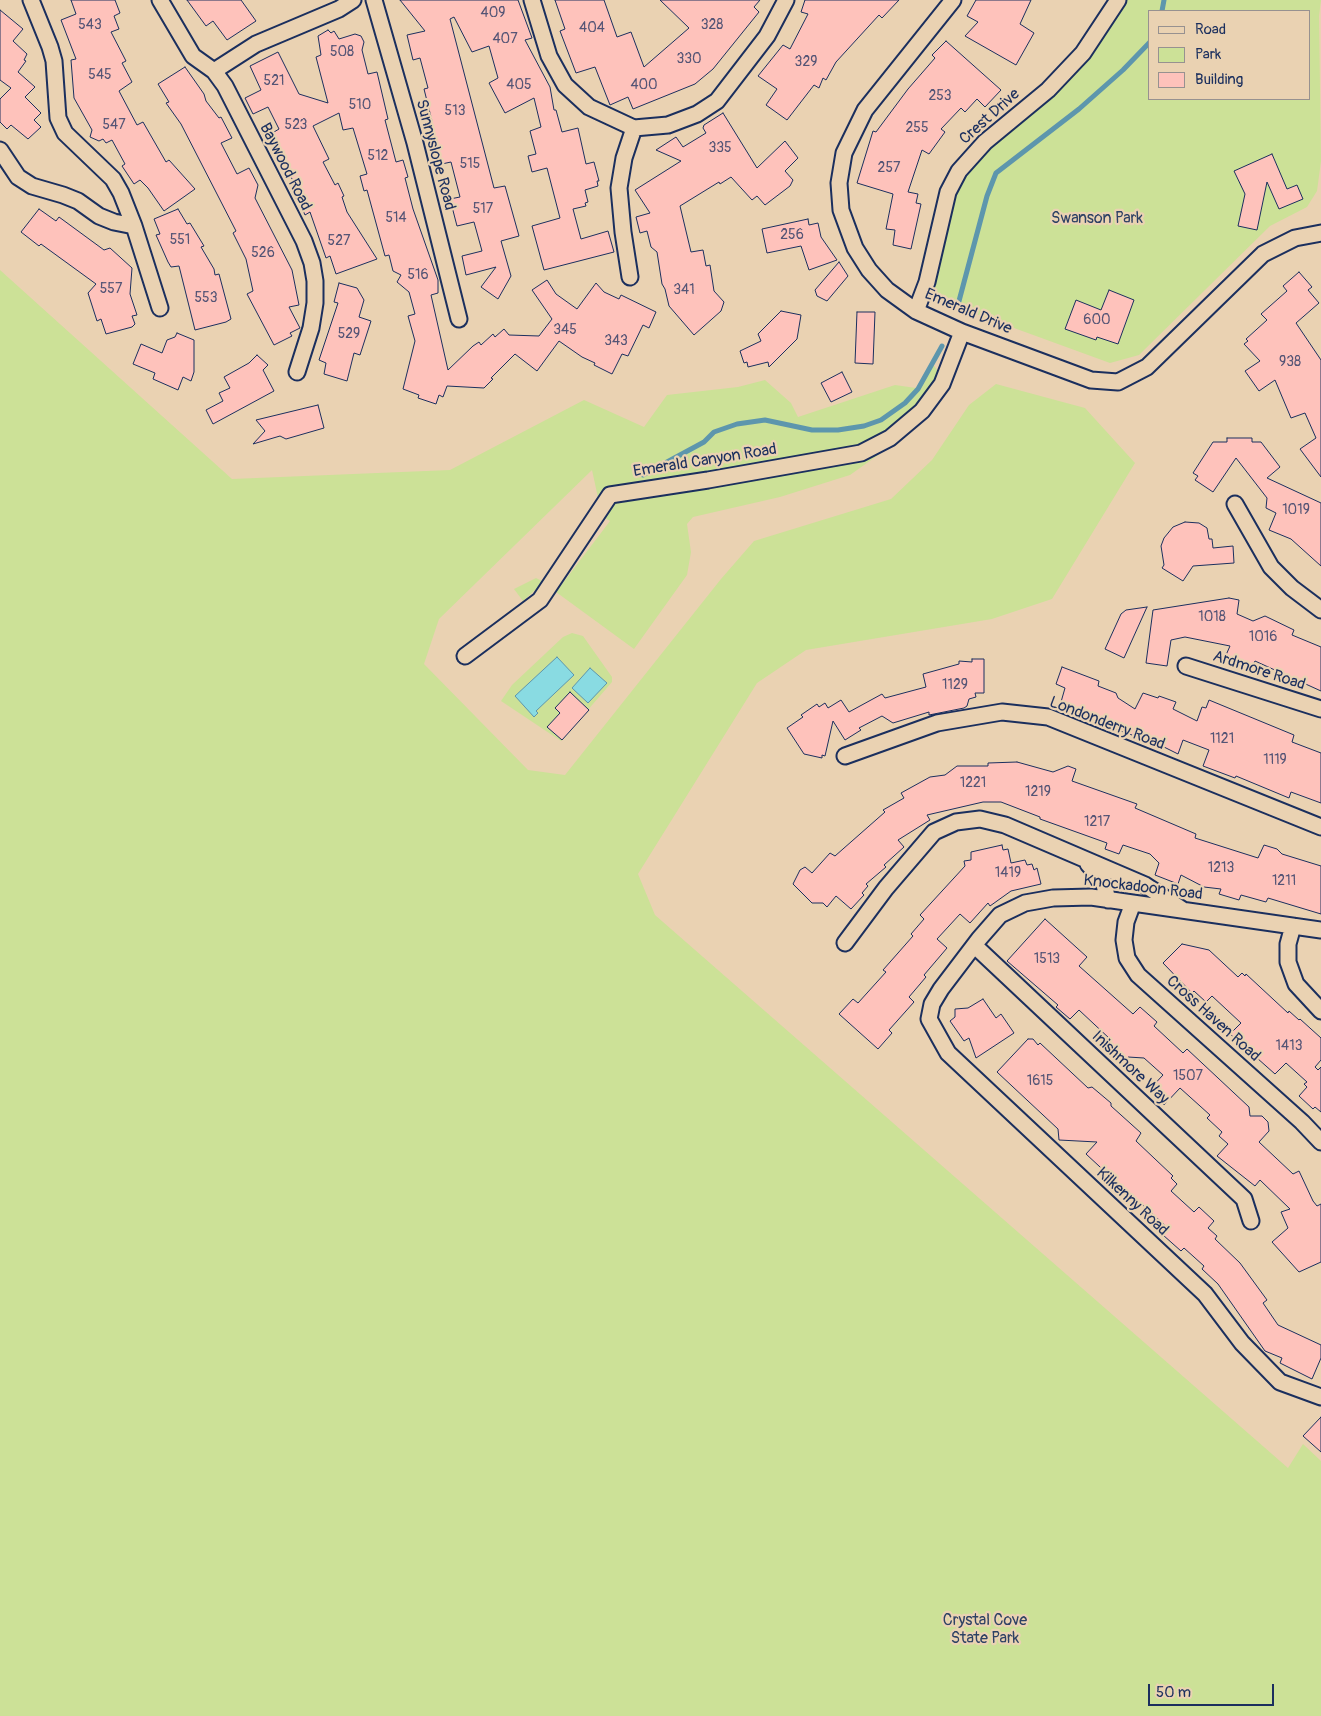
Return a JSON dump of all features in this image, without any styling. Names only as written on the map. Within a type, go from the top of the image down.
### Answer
[{"type":"street","points":[[31,0],[54,61],[58,118],[65,133],[113,179],[121,193],[134,226],[160,308]]},
{"type":"street","name":"Baywood Road","points":[[160,0],[193,56],[214,71],[224,86],[262,159],[312,263],[315,281],[315,303],[311,328],[297,372]]},
{"type":"street","points":[[214,71],[256,44],[340,9],[353,0]]},
{"type":"street","name":"Sunnyslope Road","points":[[374,0],[415,143],[459,319]]},
{"type":"street","points":[[532,0],[549,56],[565,85],[589,107],[634,128],[668,125],[697,114],[717,101],[767,36],[786,0]]},
{"type":"street","name":"Emerald Drive","points":[[953,0],[864,110],[844,153],[839,183],[841,210],[855,248],[887,290],[916,310],[962,332],[1091,380],[1118,382],[1147,368],[1263,254],[1295,238],[1321,233]]},
{"type":"street","name":"Crest Drive","points":[[916,310],[927,282],[948,192],[959,170],[984,142],[1048,90],[1083,53],[1105,23],[1118,0]]},
{"type":"street","points":[[630,277],[619,188],[624,158],[634,128]]},
{"type":"street","points":[[0,150],[18,177],[32,186],[63,195],[106,219],[134,226]]},
{"type":"street","name":"Emerald Canyon Road","points":[[465,656],[540,600],[610,495],[861,453],[890,438],[922,411],[942,384],[962,332]]},
{"type":"street","points":[[1235,504],[1271,567],[1292,588],[1321,610]]},
{"type":"street","name":"Ardmore Road","points":[[1186,666],[1321,709]]},
{"type":"street","name":"Londonderry Road","points":[[845,756],[937,723],[1002,712],[1048,717],[1321,827]]},
{"type":"street","points":[[845,943],[886,888],[934,832],[956,822],[980,818],[1004,825],[1145,885],[1184,911]]},
{"type":"street","points":[[1085,861],[1103,881],[1108,900]]},
{"type":"street","name":"Knockadoon Road","points":[[929,1019],[932,1004],[941,989],[1000,914],[1025,903],[1053,898],[1090,897],[1321,930]]},
{"type":"street","name":"Cross Haven Road","points":[[1133,903],[1126,922],[1124,940],[1126,958],[1138,975],[1302,1122],[1321,1142]]},
{"type":"street","points":[[1292,926],[1288,944],[1288,962],[1296,984],[1321,1011]]},
{"type":"street","name":"Inishmore Way","points":[[975,946],[1244,1199],[1251,1222]]},
{"type":"street","name":"Kilkenny Road","points":[[929,1019],[948,1054],[1205,1294],[1242,1343],[1280,1382],[1321,1397]]},
{"type":"green space","name":"Swanson Park","points":[[1123,0],[1321,0],[1319,16],[1321,161],[1317,191],[1307,207],[1270,226],[1139,355],[1110,363],[951,305],[929,300],[929,282],[943,227],[963,174]]},
{"type":"green space","name":"Crystal Cove State Park","points":[[0,270],[232,479],[450,470],[584,400],[644,427],[667,395],[738,387],[765,380],[791,403],[798,417],[895,385],[916,388],[932,363],[945,381],[912,426],[898,441],[850,475],[780,497],[693,517],[687,524],[691,552],[687,575],[634,649],[556,592],[610,521],[602,516],[592,470],[439,619],[424,664],[528,770],[565,775],[721,579],[754,541],[891,499],[932,460],[969,405],[996,384],[1085,408],[1135,463],[1052,599],[992,619],[806,650],[757,683],[638,874],[655,915],[1288,1468],[1303,1444],[1321,1461],[1321,1716],[0,1716]]},
{"type":"green space","points":[[536,578],[544,582],[523,601],[514,589]]},
{"type":"green space","points":[[572,633],[583,636],[612,677],[612,682],[561,741],[501,701],[512,685],[563,637]]},
{"type":"water","points":[[557,657],[574,675],[536,711],[538,713],[534,717],[515,696]]},
{"type":"water","points":[[590,668],[607,683],[588,703],[572,688]]},
{"type":"building","points":[[71,0],[115,0],[120,13],[114,16],[119,29],[111,32],[126,61],[122,63],[132,82],[119,91],[137,125],[143,122],[166,162],[169,160],[195,189],[164,211],[140,180],[134,184],[122,166],[125,164],[112,140],[106,143],[103,139],[99,141],[90,137],[92,130],[74,98],[71,60],[76,59],[61,20],[76,14]]},
{"type":"building","points":[[187,0],[241,0],[256,21],[227,40],[213,21],[206,26]]},
{"type":"building","points":[[400,0],[518,0],[532,38],[525,40],[550,87],[554,110],[556,110],[562,132],[578,128],[586,164],[594,162],[599,181],[597,181],[598,186],[585,190],[588,202],[585,203],[586,206],[573,209],[581,239],[608,231],[614,252],[544,270],[532,226],[560,218],[547,168],[532,172],[528,156],[536,154],[530,131],[541,127],[534,98],[505,113],[489,83],[498,78],[489,46],[472,52],[454,17],[450,19],[494,188],[505,186],[519,236],[501,241],[511,276],[498,299],[481,287],[496,267],[466,275],[462,256],[482,251],[474,222],[457,226],[450,199],[460,197],[451,162],[437,165],[426,122],[432,121],[424,89],[428,88],[420,58],[413,60],[407,35],[425,31]]},
{"type":"building","points":[[555,0],[604,0],[617,37],[631,32],[644,67],[689,28],[660,0],[760,0],[754,7],[759,12],[713,69],[695,84],[633,109],[628,97],[610,105],[595,67],[576,73],[560,31],[565,29]]},
{"type":"building","points":[[805,0],[899,0],[882,18],[879,15],[836,62],[826,80],[823,78],[819,88],[814,85],[787,120],[766,105],[777,89],[758,76],[783,45],[790,49],[808,14],[801,12]]},
{"type":"building","points":[[976,0],[1031,0],[1020,24],[1034,33],[1016,65],[965,36],[978,22],[967,16]]},
{"type":"building","points":[[0,10],[23,29],[13,41],[27,54],[24,60],[26,61],[18,72],[35,87],[25,97],[41,113],[34,120],[41,127],[28,139],[11,125],[7,129],[0,122],[0,99],[11,88],[0,80]]},
{"type":"building","points":[[328,30],[331,33],[334,31],[339,39],[355,34],[361,36],[364,42],[362,50],[368,74],[377,72],[388,119],[385,120],[396,162],[403,160],[408,177],[405,178],[413,209],[438,280],[438,293],[431,295],[448,370],[473,346],[479,342],[481,345],[493,334],[495,337],[504,329],[509,335],[539,336],[552,319],[532,290],[547,280],[556,294],[577,309],[596,283],[604,292],[619,299],[621,295],[656,312],[649,328],[643,325],[628,356],[622,354],[612,374],[594,365],[595,363],[582,357],[559,341],[537,371],[515,354],[491,378],[493,379],[484,388],[447,386],[443,397],[439,395],[436,404],[418,398],[419,395],[403,389],[415,341],[408,316],[415,314],[409,292],[397,282],[401,275],[393,271],[389,255],[385,256],[367,190],[364,191],[360,176],[367,174],[353,128],[343,130],[339,113],[313,126],[329,159],[323,162],[335,185],[338,183],[344,196],[342,197],[347,212],[377,259],[336,274],[330,256],[326,258],[310,212],[305,215],[296,198],[301,196],[269,135],[279,129],[268,107],[253,114],[245,98],[261,90],[250,66],[278,52],[299,94],[328,103],[316,57],[321,55],[318,36]]},
{"type":"building","points":[[946,41],[1001,90],[985,107],[977,99],[965,112],[961,108],[941,129],[945,132],[929,154],[922,150],[908,192],[918,194],[916,203],[921,204],[911,249],[893,245],[895,230],[886,229],[893,194],[857,183],[873,131],[876,132],[908,89],[935,58],[932,55]]},
{"type":"building","points":[[185,67],[204,94],[206,101],[219,118],[221,117],[232,138],[221,143],[237,174],[249,168],[258,185],[255,198],[292,270],[299,305],[289,307],[300,328],[290,333],[292,336],[274,345],[247,294],[253,291],[246,259],[233,233],[236,231],[181,124],[166,103],[169,102],[158,84]]},
{"type":"building","points":[[723,113],[757,168],[785,141],[798,158],[785,171],[793,180],[790,186],[765,205],[757,196],[752,200],[731,177],[720,184],[719,182],[680,206],[691,252],[703,250],[706,266],[710,265],[714,291],[724,302],[721,311],[694,335],[669,306],[662,284],[657,252],[651,247],[647,231],[640,233],[636,217],[650,213],[635,190],[681,161],[656,150],[676,137],[683,147],[706,133],[703,128],[704,125]]},
{"type":"building","points":[[1272,154],[1287,189],[1297,185],[1303,199],[1279,209],[1267,182],[1257,230],[1238,226],[1245,194],[1234,171]]},
{"type":"building","points":[[39,209],[56,221],[59,217],[104,250],[110,248],[132,268],[130,294],[137,315],[132,316],[135,324],[132,327],[106,334],[101,319],[97,321],[88,293],[96,284],[41,244],[39,246],[21,232]]},
{"type":"building","points":[[178,209],[187,224],[190,223],[204,246],[201,247],[214,269],[215,275],[219,274],[231,319],[226,322],[195,330],[179,266],[171,267],[156,235],[160,234],[154,219]]},
{"type":"building","points":[[808,219],[809,225],[818,223],[821,237],[837,260],[809,270],[801,246],[767,253],[762,229]]},
{"type":"building","points":[[839,262],[848,276],[827,301],[817,296],[815,290]]},
{"type":"building","points":[[1299,272],[1312,287],[1308,290],[1319,303],[1296,323],[1321,360],[1321,477],[1300,449],[1316,438],[1305,413],[1291,418],[1275,380],[1259,391],[1245,371],[1260,361],[1244,344],[1248,341],[1246,339],[1267,320],[1261,314],[1287,291],[1283,286]]},
{"type":"building","points":[[339,283],[357,288],[364,300],[359,317],[371,321],[360,355],[354,353],[347,381],[324,374],[326,363],[319,360],[338,303],[334,302]]},
{"type":"building","points":[[1109,290],[1134,300],[1118,344],[1097,337],[1096,340],[1065,329],[1076,300],[1101,310]]},
{"type":"building","points":[[781,311],[801,315],[797,339],[769,367],[768,362],[748,367],[747,362],[744,363],[740,351],[761,341],[758,334]]},
{"type":"building","points":[[857,312],[875,312],[873,364],[855,363]]},
{"type":"building","points":[[177,333],[194,340],[194,372],[191,381],[183,377],[178,390],[153,379],[155,373],[133,364],[141,344],[162,353],[167,340],[175,337]]},
{"type":"building","points":[[257,355],[268,365],[263,370],[274,391],[213,424],[206,410],[223,401],[219,393],[230,388],[224,377],[249,363]]},
{"type":"building","points":[[842,372],[852,392],[831,402],[821,383]]},
{"type":"building","points":[[318,405],[324,428],[286,439],[280,436],[253,444],[265,431],[256,420]]},
{"type":"building","points":[[1227,438],[1252,438],[1252,442],[1261,442],[1280,467],[1267,478],[1321,503],[1321,566],[1291,539],[1269,530],[1276,513],[1266,508],[1267,498],[1236,458],[1213,492],[1195,480],[1198,476],[1193,473],[1213,442],[1227,442]]},
{"type":"building","points":[[1185,522],[1199,523],[1207,528],[1209,539],[1212,539],[1213,548],[1233,546],[1234,563],[1193,566],[1183,581],[1162,568],[1164,565],[1161,546],[1164,538],[1173,527]]},
{"type":"building","points":[[1229,598],[1239,600],[1237,614],[1253,621],[1265,616],[1294,630],[1292,635],[1321,647],[1321,691],[1255,661],[1253,665],[1247,662],[1246,664],[1226,655],[1230,646],[1185,637],[1171,640],[1167,666],[1146,663],[1153,610]]},
{"type":"building","points":[[1147,607],[1124,658],[1105,649],[1121,614],[1126,610]]},
{"type":"building","points":[[972,659],[984,659],[984,693],[975,693],[976,697],[969,699],[967,706],[964,708],[929,715],[929,712],[893,723],[882,716],[859,728],[861,730],[845,740],[833,721],[825,756],[822,755],[822,758],[804,754],[787,728],[817,704],[819,707],[825,703],[828,708],[841,700],[849,712],[882,694],[885,698],[926,687],[923,674],[959,664],[959,661],[972,662]]},
{"type":"building","points":[[1062,667],[1099,681],[1098,686],[1116,693],[1118,698],[1135,709],[1143,693],[1158,698],[1159,696],[1176,702],[1173,709],[1197,721],[1202,707],[1206,708],[1209,700],[1294,735],[1292,742],[1321,753],[1321,803],[1291,792],[1289,798],[1236,776],[1235,778],[1203,766],[1209,750],[1183,740],[1178,754],[1160,745],[1059,709],[1065,688],[1056,684]]},
{"type":"building","points":[[570,692],[589,710],[562,740],[547,727],[560,713],[555,708]]},
{"type":"building","points":[[1017,762],[1053,772],[1068,766],[1076,769],[1072,781],[1137,804],[1135,808],[1196,834],[1195,838],[1258,858],[1264,845],[1277,849],[1282,854],[1321,866],[1321,914],[1268,898],[1266,902],[1241,895],[1239,900],[1219,894],[1221,889],[1204,887],[1181,875],[1178,884],[1155,875],[1159,863],[1150,854],[1123,845],[1119,854],[1105,849],[1107,843],[1040,819],[1040,817],[1001,802],[983,802],[927,815],[930,820],[898,840],[904,847],[884,865],[886,867],[866,884],[868,886],[862,893],[864,895],[851,909],[836,896],[827,907],[823,903],[812,903],[793,884],[800,870],[805,867],[812,873],[830,853],[835,856],[885,812],[883,810],[904,798],[901,793],[930,777],[945,775],[957,766],[988,766],[988,763]]},
{"type":"building","points":[[1002,845],[1003,850],[1008,849],[1011,863],[1025,860],[1027,865],[1032,864],[1034,870],[1037,868],[1041,884],[1011,891],[990,906],[988,903],[970,923],[960,914],[937,939],[947,948],[924,975],[926,977],[909,997],[914,1002],[889,1030],[892,1033],[878,1049],[839,1014],[853,999],[858,1003],[886,972],[883,970],[913,936],[911,934],[924,919],[920,915],[965,866],[964,861],[971,860],[971,852]]},
{"type":"building","points":[[1045,919],[1087,957],[1079,966],[1133,1014],[1140,1007],[1157,1022],[1154,1026],[1183,1053],[1187,1049],[1249,1107],[1250,1116],[1262,1116],[1268,1122],[1269,1131],[1259,1142],[1293,1174],[1299,1171],[1313,1201],[1317,1206],[1321,1204],[1321,1262],[1299,1272],[1272,1242],[1288,1228],[1281,1212],[1290,1209],[1260,1180],[1255,1186],[1217,1156],[1228,1144],[1219,1136],[1222,1132],[1207,1118],[1210,1115],[1180,1088],[1164,1105],[1149,1090],[1163,1075],[1144,1058],[1128,1057],[1121,1065],[1102,1048],[1110,1039],[1079,1010],[1070,1019],[1056,1007],[1058,1005],[1007,961]]},
{"type":"building","points":[[1182,944],[1209,950],[1238,977],[1242,973],[1245,976],[1246,974],[1288,1013],[1289,1011],[1300,1019],[1321,1038],[1321,1060],[1315,1067],[1318,1070],[1321,1067],[1321,1112],[1315,1107],[1313,1109],[1299,1096],[1307,1087],[1304,1084],[1307,1082],[1286,1063],[1275,1074],[1230,1034],[1241,1023],[1212,996],[1206,1002],[1194,991],[1192,993],[1163,963]]},
{"type":"building","points":[[983,999],[996,1018],[1001,1014],[1014,1033],[976,1058],[969,1038],[964,1041],[950,1021],[955,1017],[955,1009],[968,1008]]},
{"type":"building","points":[[1028,1039],[1033,1039],[1038,1045],[1040,1043],[1088,1088],[1092,1087],[1111,1103],[1111,1106],[1141,1133],[1136,1141],[1173,1176],[1171,1178],[1177,1184],[1171,1191],[1194,1212],[1199,1207],[1214,1221],[1208,1228],[1217,1236],[1215,1239],[1240,1263],[1267,1300],[1263,1303],[1278,1325],[1321,1345],[1321,1358],[1312,1379],[1280,1363],[1282,1358],[1265,1351],[1218,1284],[1202,1269],[1204,1266],[1184,1248],[1181,1251],[1163,1235],[1169,1229],[1121,1185],[1114,1185],[1113,1179],[1086,1154],[1097,1142],[1059,1140],[1058,1129],[997,1072]]},
{"type":"building","points":[[1321,1417],[1321,1452],[1303,1436]]},
{"type":"waterway","points":[[1162,10],[1164,0]]},
{"type":"waterway","points":[[959,301],[987,196],[996,173],[1079,109],[1123,70],[1148,44]]},
{"type":"waterway","points":[[643,475],[704,442],[714,432],[737,424],[765,420],[812,430],[838,430],[864,426],[881,420],[905,403],[918,389],[942,346]]}]
